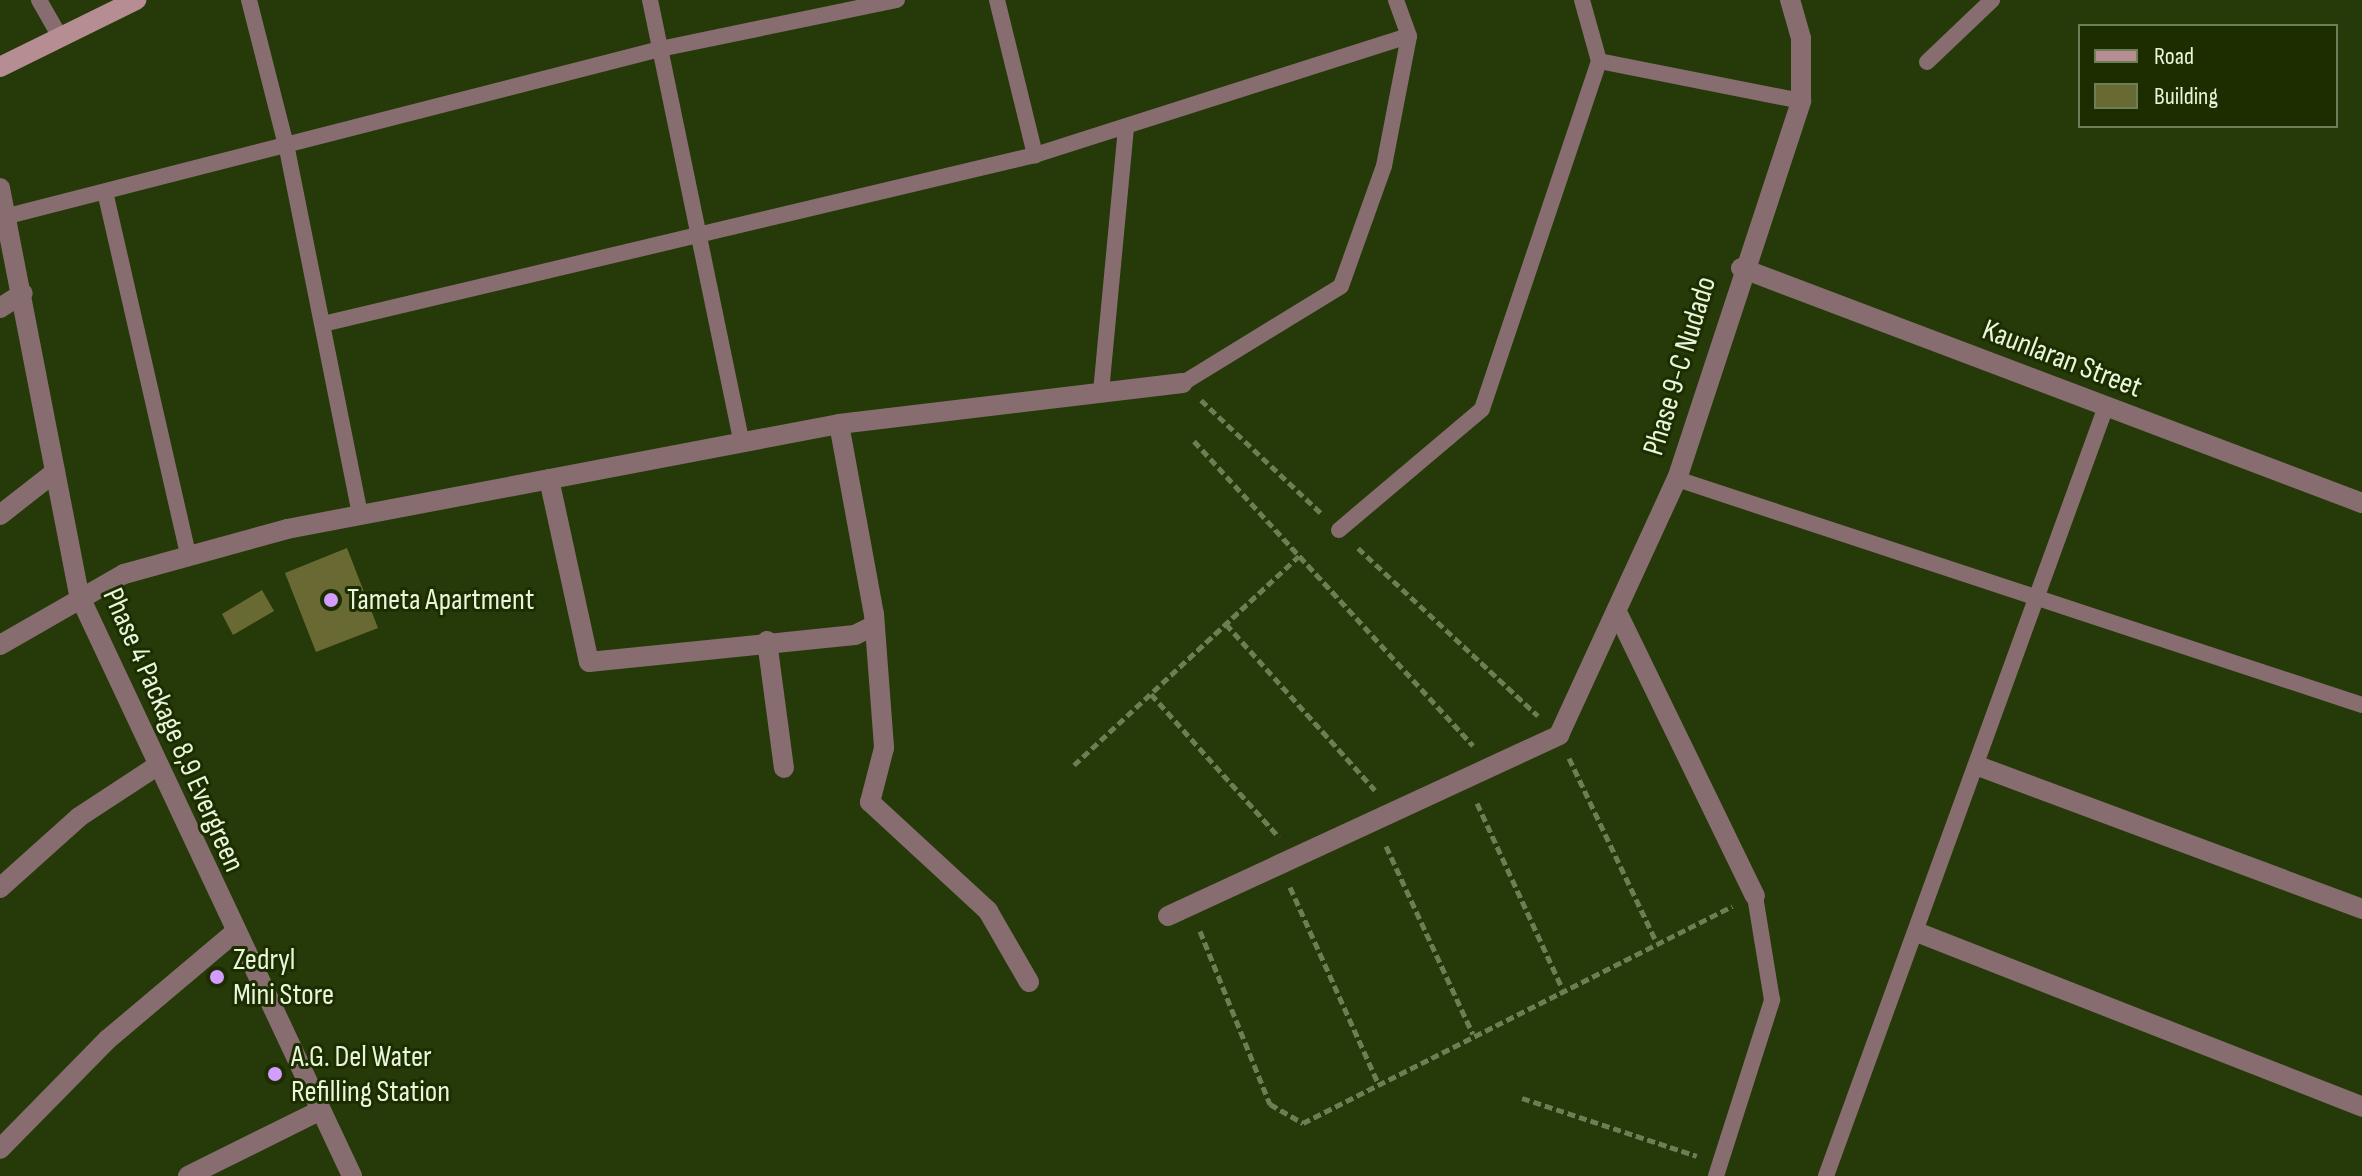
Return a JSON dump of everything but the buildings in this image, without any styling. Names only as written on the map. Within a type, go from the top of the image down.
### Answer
[{"type":"main road","points":[[0,67],[59,35],[136,0]]},
{"type":"street","name":"Phase 9-C Nudado","points":[[1559,735],[1619,616],[1677,479],[1741,268],[1801,101],[1801,38],[1790,0]]},
{"type":"street","name":"Phase 4 Package 8,9 Evergreen","points":[[0,188],[23,293],[79,595],[154,768],[352,1176]]},
{"type":"street","name":"Kaunlaran Street","points":[[1741,268],[2105,409],[2362,503]]},
{"type":"street","points":[[0,308],[23,293]]},
{"type":"street","points":[[0,645],[79,595],[188,553],[360,513],[839,424],[1183,383]]},
{"type":"street","points":[[839,424],[874,614],[871,627],[884,748],[870,802],[988,911],[1029,982]]},
{"type":"street","points":[[0,515],[55,472]]},
{"type":"street","points":[[549,479],[589,662],[767,641],[855,635],[871,627]]},
{"type":"street","points":[[1619,616],[1755,896]]},
{"type":"street","points":[[767,641],[784,768]]},
{"type":"street","points":[[1168,916],[1468,783],[1559,735]]},
{"type":"street","points":[[1978,766],[2362,909]]},
{"type":"street","points":[[0,888],[79,817],[154,768]]},
{"type":"street","points":[[1919,933],[2362,1107]]},
{"type":"street","points":[[1,1146],[107,1040],[233,934]]},
{"type":"street","points":[[188,1176],[319,1111]]},
{"type":"lane","points":[[39,0],[59,35]]},
{"type":"lane","points":[[249,0],[287,149],[360,513]]},
{"type":"lane","points":[[650,0],[701,230],[741,441]]},
{"type":"lane","points":[[8,216],[106,196],[660,49],[897,0]]},
{"type":"lane","points":[[997,0],[1035,155]]},
{"type":"lane","points":[[1183,383],[1341,286],[1384,166],[1409,36],[1396,0]]},
{"type":"lane","points":[[1339,530],[1482,409],[1599,61],[1582,0]]},
{"type":"lane","points":[[1927,62],[1992,0]]},
{"type":"lane","points":[[323,324],[701,230],[1035,155],[1409,36]]},
{"type":"lane","points":[[1599,61],[1801,101]]},
{"type":"lane","points":[[1101,392],[1126,127]]},
{"type":"lane","points":[[106,196],[188,553]]},
{"type":"lane","points":[[1826,1176],[1919,933],[2105,409]]},
{"type":"lane","points":[[1677,479],[2362,705]]},
{"type":"lane","points":[[1718,1170],[1772,1000],[1755,896]]},
{"type":"path","points":[[1183,383],[1559,735],[1655,939]]},
{"type":"path","points":[[1194,441],[1496,770]]},
{"type":"path","points":[[1074,765],[1299,556]]},
{"type":"path","points":[[1226,624],[1396,815]]},
{"type":"path","points":[[1151,694],[1290,862],[1378,1083]]},
{"type":"path","points":[[1468,783],[1562,988]]},
{"type":"path","points":[[1376,824],[1473,1034]]},
{"type":"path","points":[[1190,907],[1270,1104],[1303,1123],[1655,939],[1755,896]]},
{"type":"path","points":[[1522,1098],[1718,1170]]},
{"type":"place","name":"Tameta Apartment","points":[[331,600]]},
{"type":"place","name":"Zedryl Mini Store","points":[[217,977]]},
{"type":"place","name":"A.G. Del Water Refilling Station","points":[[275,1074]]}]
